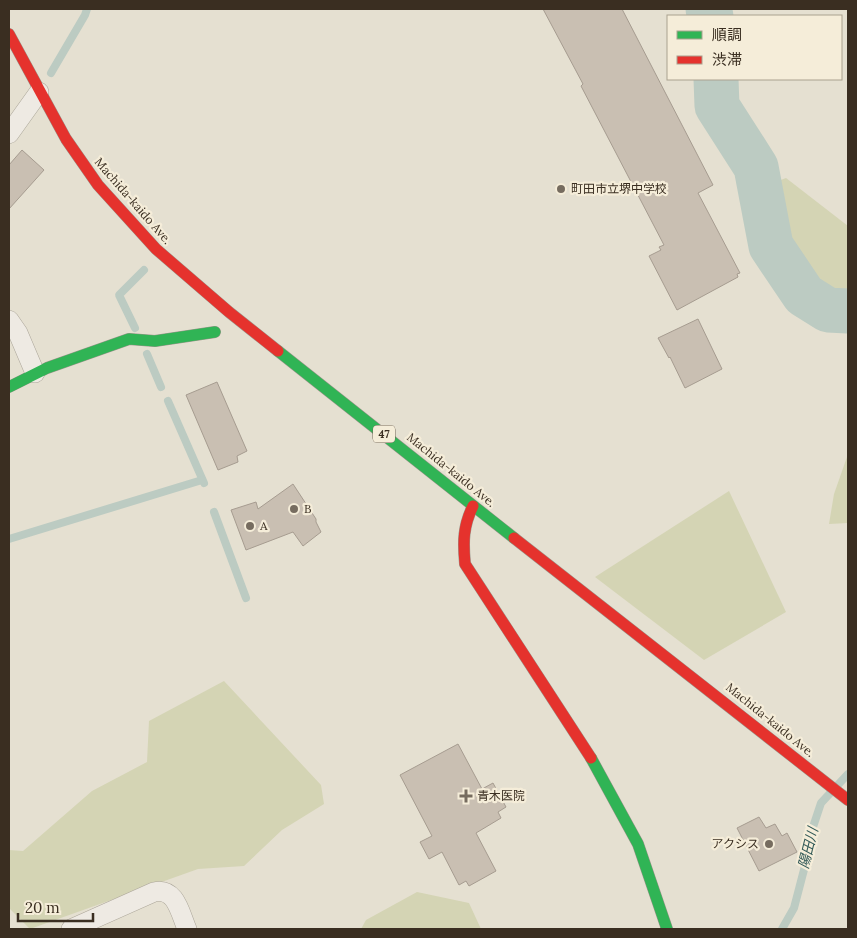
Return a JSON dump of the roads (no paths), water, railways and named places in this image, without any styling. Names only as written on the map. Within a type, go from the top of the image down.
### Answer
[{"type":"main road","name":"Machida-kaido Ave.","points":[[9,34],[66,139],[98,185],[156,249],[229,312],[848,800]]},
{"type":"main road","points":[[9,387],[35,373],[129,339],[154,341],[215,332]]},
{"type":"main road","points":[[473,506],[464,522],[462,544],[465,564],[600,773],[638,844],[667,929]]},
{"type":"street","points":[[9,134],[39,92]]},
{"type":"street","points":[[9,320],[18,333],[35,373]]},
{"type":"street","points":[[70,929],[161,890],[168,892],[174,897],[187,929]]},
{"type":"waterway","points":[[51,73],[87,9]]},
{"type":"waterway","points":[[708,9],[711,15]]},
{"type":"waterway","points":[[716,80],[717,106],[756,167],[771,246],[804,295],[828,310],[848,311]]},
{"type":"waterway","points":[[135,328],[119,295],[144,270]]},
{"type":"waterway","points":[[147,354],[161,387]]},
{"type":"waterway","points":[[168,401],[204,483]]},
{"type":"waterway","points":[[9,539],[202,480]]},
{"type":"waterway","points":[[214,512],[246,598]]},
{"type":"waterway","name":"陽田川","points":[[782,929],[794,908],[806,862],[809,839],[821,803],[848,774]]},
{"type":"place","name":"町田市立堺中学校","points":[[561,189]]},
{"type":"place","name":"B","points":[[294,509]]},
{"type":"place","name":"A","points":[[250,526]]},
{"type":"place","name":"青木医院","points":[[466,796]]},
{"type":"place","name":"アクシス","points":[[769,844]]}]
